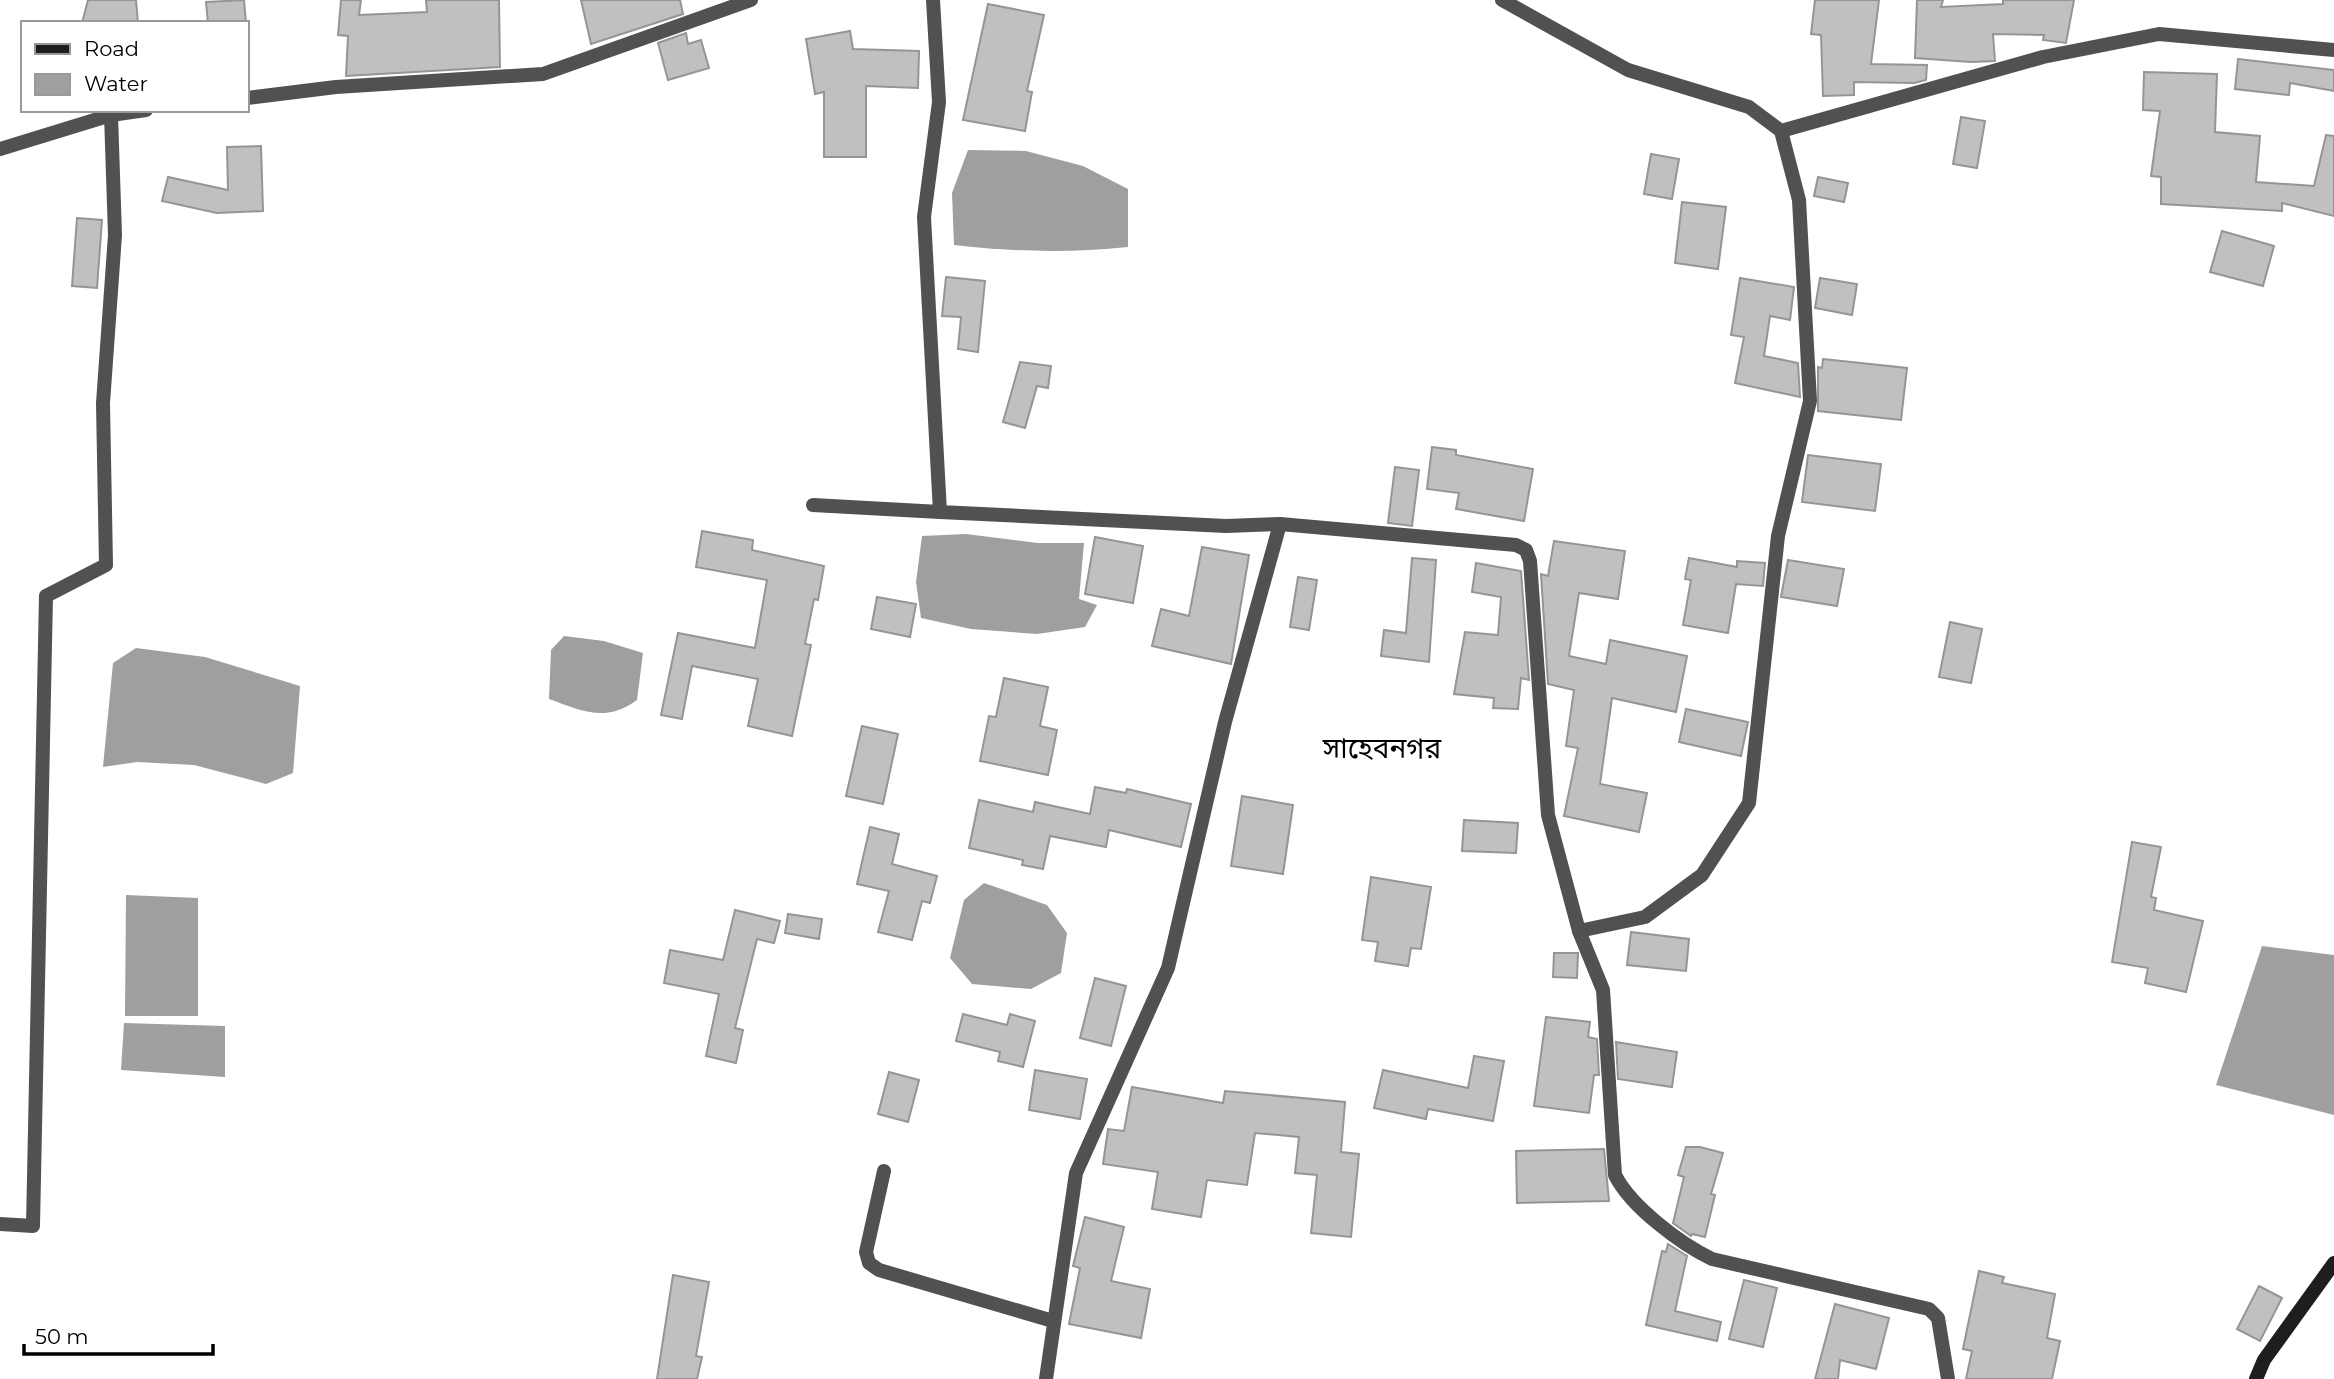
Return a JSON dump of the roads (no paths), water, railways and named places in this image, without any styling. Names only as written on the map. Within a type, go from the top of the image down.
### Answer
[{"type":"main road","points":[[2256,1379],[2263,1360],[2334,1263]]},
{"type":"street","points":[[248,98],[336,87],[543,74],[751,0]]},
{"type":"street","points":[[933,0],[939,102],[924,217],[940,512]]},
{"type":"street","points":[[1502,0],[1628,70],[1749,107],[1782,131],[1799,200],[1810,401],[1778,536],[1749,803],[1702,875],[1645,917],[1578,931]]},
{"type":"street","points":[[1782,131],[2043,57],[2160,34],[2334,50]]},
{"type":"street","points":[[0,149],[111,115],[132,112]]},
{"type":"street","points":[[0,1224],[33,1226],[46,596],[106,565],[103,403],[115,235],[111,115]]},
{"type":"street","points":[[813,505],[1226,526],[1280,524],[1516,545],[1527,550],[1530,561],[1548,815],[1578,931],[1603,990],[1615,1175],[1623,1191],[1690,1248],[1712,1259],[1929,1309],[1938,1318],[1948,1379]]},
{"type":"street","points":[[1046,1379],[1076,1173],[1168,968],[1225,722],[1280,524]]},
{"type":"street","points":[[884,1171],[866,1252],[869,1264],[879,1270],[1053,1321]]},
{"type":"water","points":[[968,150],[1026,151],[1083,166],[1128,189],[1128,247],[1041,251],[954,245],[952,193]]},
{"type":"water","points":[[966,534],[1038,543],[1084,543],[1079,599],[1097,605],[1085,627],[1037,634],[971,629],[921,618],[916,582],[922,536]]},
{"type":"water","points":[[564,636],[604,641],[643,653],[637,700],[615,711],[594,713],[549,699],[551,650]]},
{"type":"water","points":[[136,648],[205,657],[300,686],[293,773],[266,784],[194,765],[137,762],[103,767],[113,663]]},
{"type":"water","points":[[984,883],[1047,905],[1067,933],[1061,973],[1031,989],[972,984],[950,958],[964,900]]},
{"type":"water","points":[[126,895],[198,898],[198,1016],[125,1016]]},
{"type":"water","points":[[2262,946],[2334,955],[2334,1115],[2216,1085]]},
{"type":"water","points":[[124,1023],[225,1026],[225,1077],[121,1070]]},
{"type":"district","name":"সাহেবনগর","points":[[1382,748]]}]
